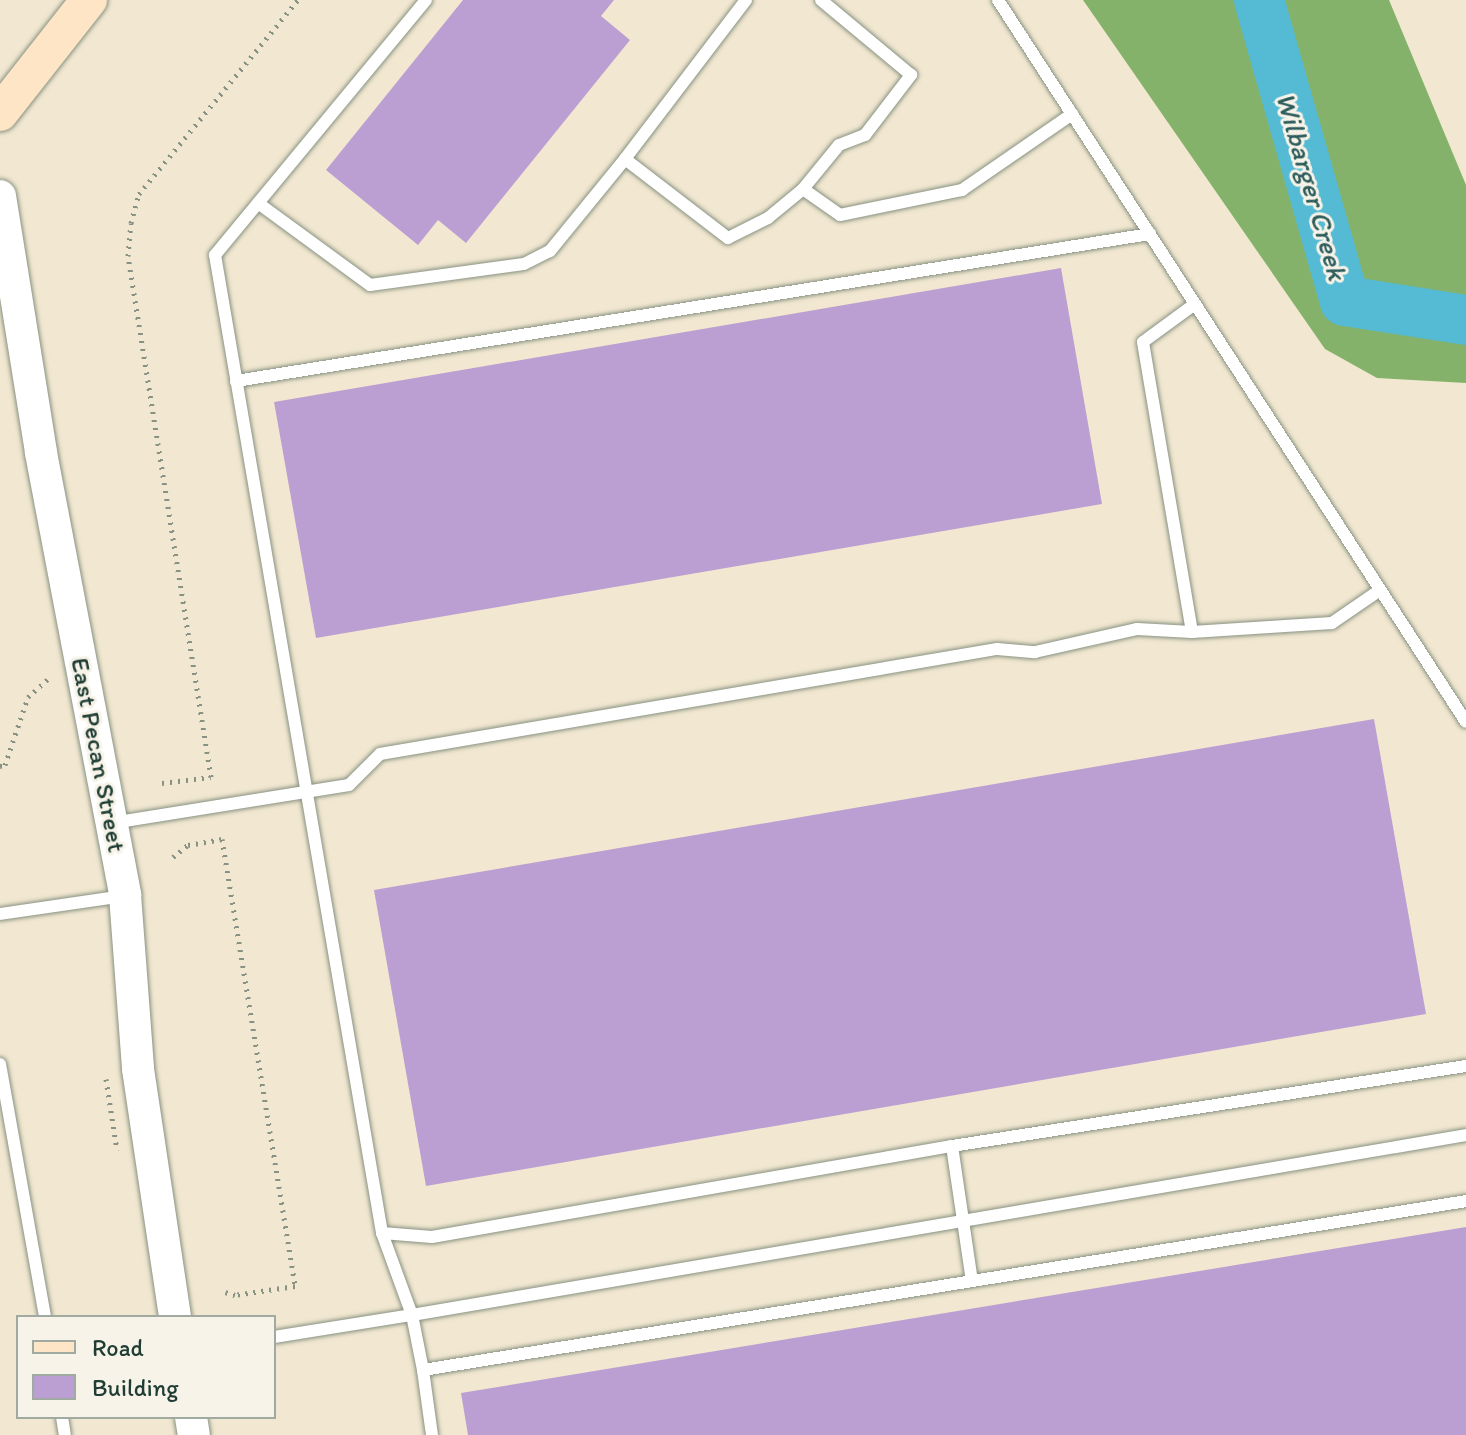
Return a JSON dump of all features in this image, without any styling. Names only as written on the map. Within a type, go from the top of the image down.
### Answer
[{"type":"main road","points":[[0,113],[89,0]]},
{"type":"street","name":"East Pecan Street","points":[[0,196],[29,375],[125,895],[138,1069],[175,1315]]},
{"type":"street","points":[[0,337],[29,375]]},
{"type":"lane","points":[[426,0],[215,255],[382,1233],[412,1315],[432,1435]]},
{"type":"lane","points":[[258,203],[370,285],[524,264],[550,251],[625,159],[746,0]]},
{"type":"lane","points":[[625,159],[728,238],[768,218],[803,189],[839,145],[865,135],[911,75],[821,0]]},
{"type":"lane","points":[[998,0],[1466,722]]},
{"type":"lane","points":[[803,189],[840,215],[962,190],[1072,114]]},
{"type":"lane","points":[[236,381],[1150,234]]},
{"type":"lane","points":[[1192,632],[1143,342],[1195,304]]},
{"type":"lane","points":[[112,823],[349,785],[380,754],[997,649],[1035,652],[1137,629],[1192,632],[1332,623],[1380,590]]},
{"type":"lane","points":[[0,914],[125,895]]},
{"type":"lane","points":[[0,1064],[5,1112],[45,1315]]},
{"type":"lane","points":[[382,1233],[432,1237],[952,1146],[1466,1066]]},
{"type":"lane","points":[[276,1337],[1466,1135]]},
{"type":"lane","points":[[952,1146],[972,1281]]},
{"type":"lane","points":[[423,1370],[1466,1201]]},
{"type":"path","points":[[162,783],[211,777],[128,256],[131,223],[139,194],[298,0]]},
{"type":"path","points":[[0,766],[5,765],[28,697],[51,676]]},
{"type":"path","points":[[173,857],[188,845],[222,839],[295,1286],[235,1295],[225,1292]]},
{"type":"green space","points":[[1083,0],[1389,0],[1466,185],[1466,383],[1377,378],[1325,349]]},
{"type":"building","points":[[463,0],[614,0],[601,16],[630,40],[466,243],[438,220],[418,245],[326,170]]},
{"type":"building","points":[[1061,268],[1102,504],[316,638],[274,402]]},
{"type":"building","points":[[1374,719],[1426,1014],[426,1186],[374,890]]},
{"type":"building","points":[[1466,1227],[1466,1435],[468,1435],[461,1393]]},
{"type":"waterway","name":"Wilbarger Creek","points":[[1259,0],[1345,301],[1466,320]]}]
